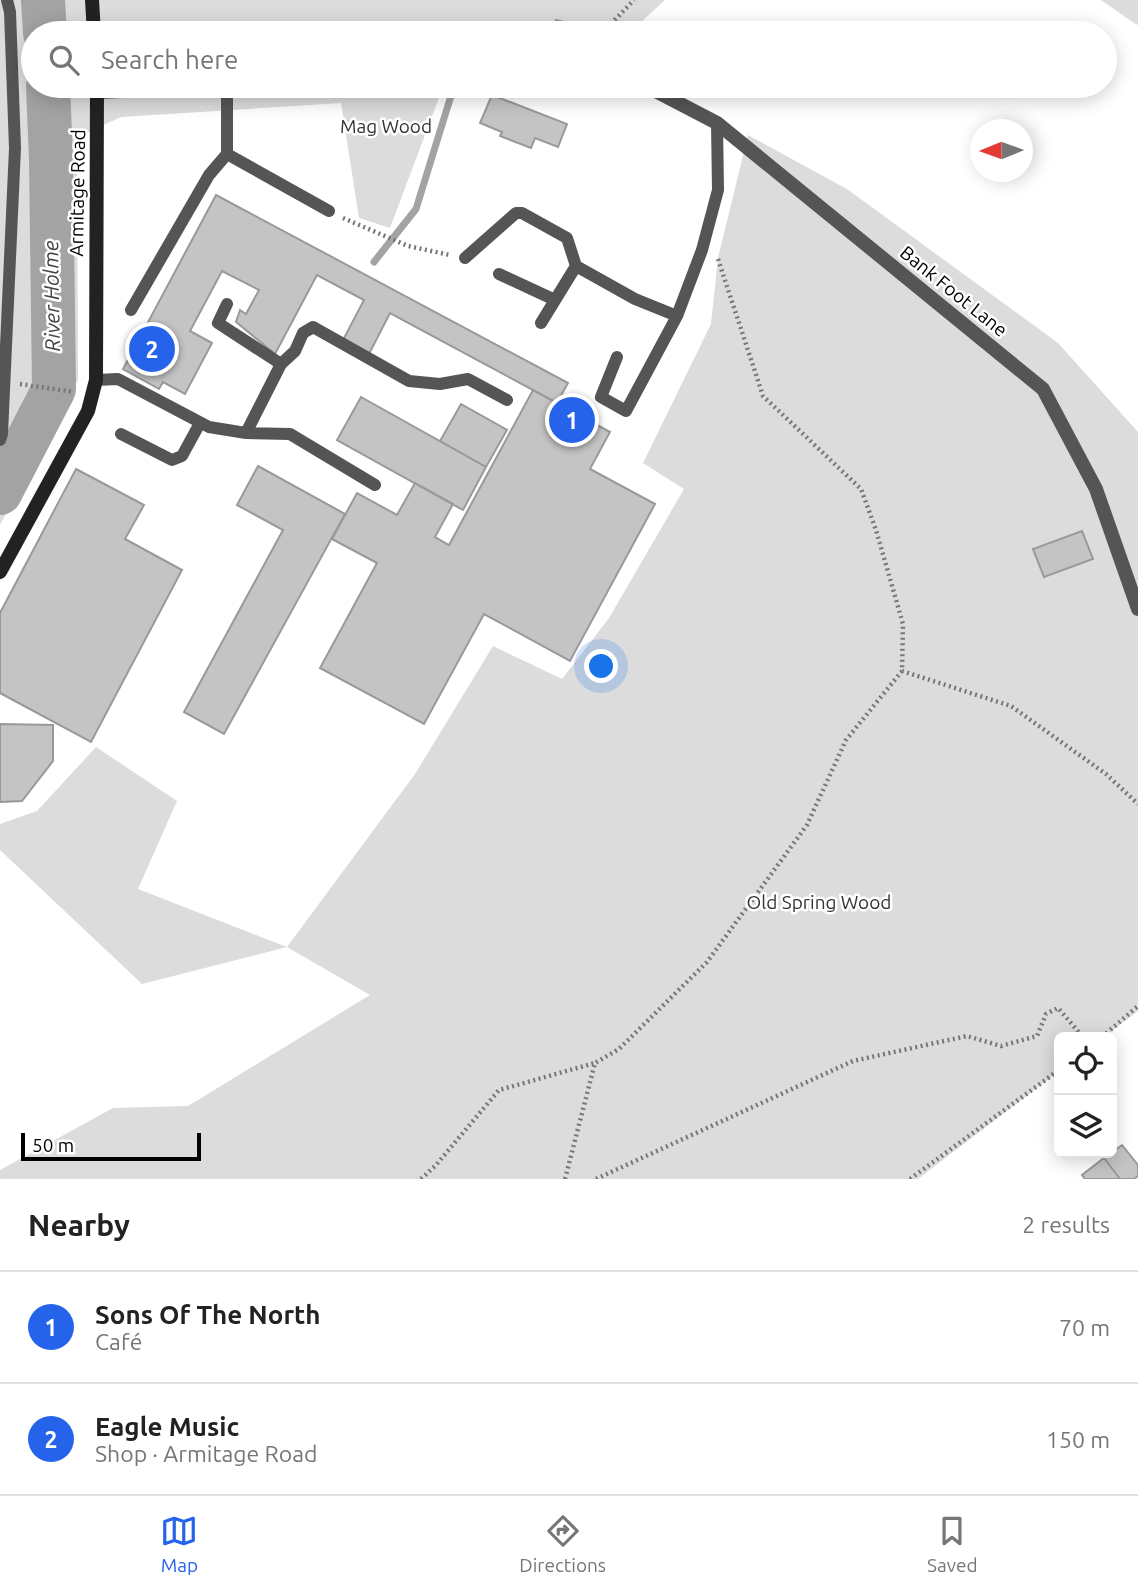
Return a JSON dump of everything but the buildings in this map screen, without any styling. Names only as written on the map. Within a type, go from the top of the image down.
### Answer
[{"type":"main road","points":[[92,0],[93,21]]},
{"type":"main road","name":"Armitage Road","points":[[0,572],[88,411],[94,387],[97,98]]},
{"type":"street","name":"Bank Foot Lane","points":[[669,98],[717,123],[1043,389],[1096,489],[1138,609]]},
{"type":"lane","points":[[0,440],[6,382],[15,148],[10,12],[7,0]]},
{"type":"lane","points":[[131,310],[209,175],[227,154],[227,98]]},
{"type":"lane","points":[[617,357],[601,397],[626,411],[677,316],[702,250],[718,190],[717,123]]},
{"type":"lane","points":[[227,154],[329,211]]},
{"type":"lane","points":[[465,258],[516,213],[522,213],[567,238],[576,266],[635,299],[677,316]]},
{"type":"lane","points":[[541,323],[576,266]]},
{"type":"lane","points":[[499,274],[555,300]]},
{"type":"lane","points":[[227,304],[218,323],[281,364]]},
{"type":"lane","points":[[246,433],[281,364],[295,351],[303,333],[313,327],[409,382],[440,384],[468,379],[507,400]]},
{"type":"lane","points":[[94,387],[118,379],[209,427],[246,433],[290,434],[375,485]]},
{"type":"lane","points":[[121,434],[172,460],[182,456],[200,422]]},
{"type":"path","points":[[614,21],[634,0]]},
{"type":"path","points":[[329,211],[408,246],[465,258]]},
{"type":"path","points":[[421,1179],[499,1090],[595,1063],[619,1049],[707,962],[807,825],[846,740],[902,671],[902,624],[876,530],[861,489],[763,396],[718,258],[702,250]]},
{"type":"path","points":[[6,382],[94,387]]},
{"type":"path","points":[[902,671],[1011,706],[1106,774],[1138,804]]},
{"type":"path","points":[[1108,1032],[1138,1006]]},
{"type":"path","points":[[596,1179],[853,1061],[967,1036],[1001,1046],[1037,1036],[1046,1014],[1058,1008],[1079,1032]]},
{"type":"path","points":[[565,1179],[595,1063]]},
{"type":"path","points":[[910,1179],[1054,1074]]},
{"type":"green space","name":"Mag Wood","points":[[0,0],[665,0],[642,21],[21,21],[21,98],[439,98],[390,228],[359,218],[341,103],[121,117],[77,137],[78,380],[0,525]]},
{"type":"green space","points":[[1101,0],[1138,0],[1138,25],[1134,23]]},
{"type":"green space","name":"Old Spring Wood","points":[[748,135],[847,189],[1058,343],[1138,432],[1138,1011],[1111,1032],[1054,1032],[1054,1075],[918,1179],[0,1179],[0,1170],[113,1108],[188,1106],[370,995],[287,947],[415,774],[493,646],[562,679],[609,618],[684,489],[643,463],[711,324],[718,258]]},
{"type":"green space","points":[[96,747],[177,801],[138,889],[287,947],[142,984],[0,850],[0,824],[37,811]]},
{"type":"waterway","name":"River Holme","points":[[43,0],[44,21]]},
{"type":"waterway","name":"River Holme","points":[[0,493],[54,389],[48,98]]},
{"type":"waterway","points":[[374,262],[416,209],[450,98]]},
{"type":"place","name":"Eagle Music","points":[[152,349]]},
{"type":"place","name":"Sons Of The North","points":[[572,420]]}]
